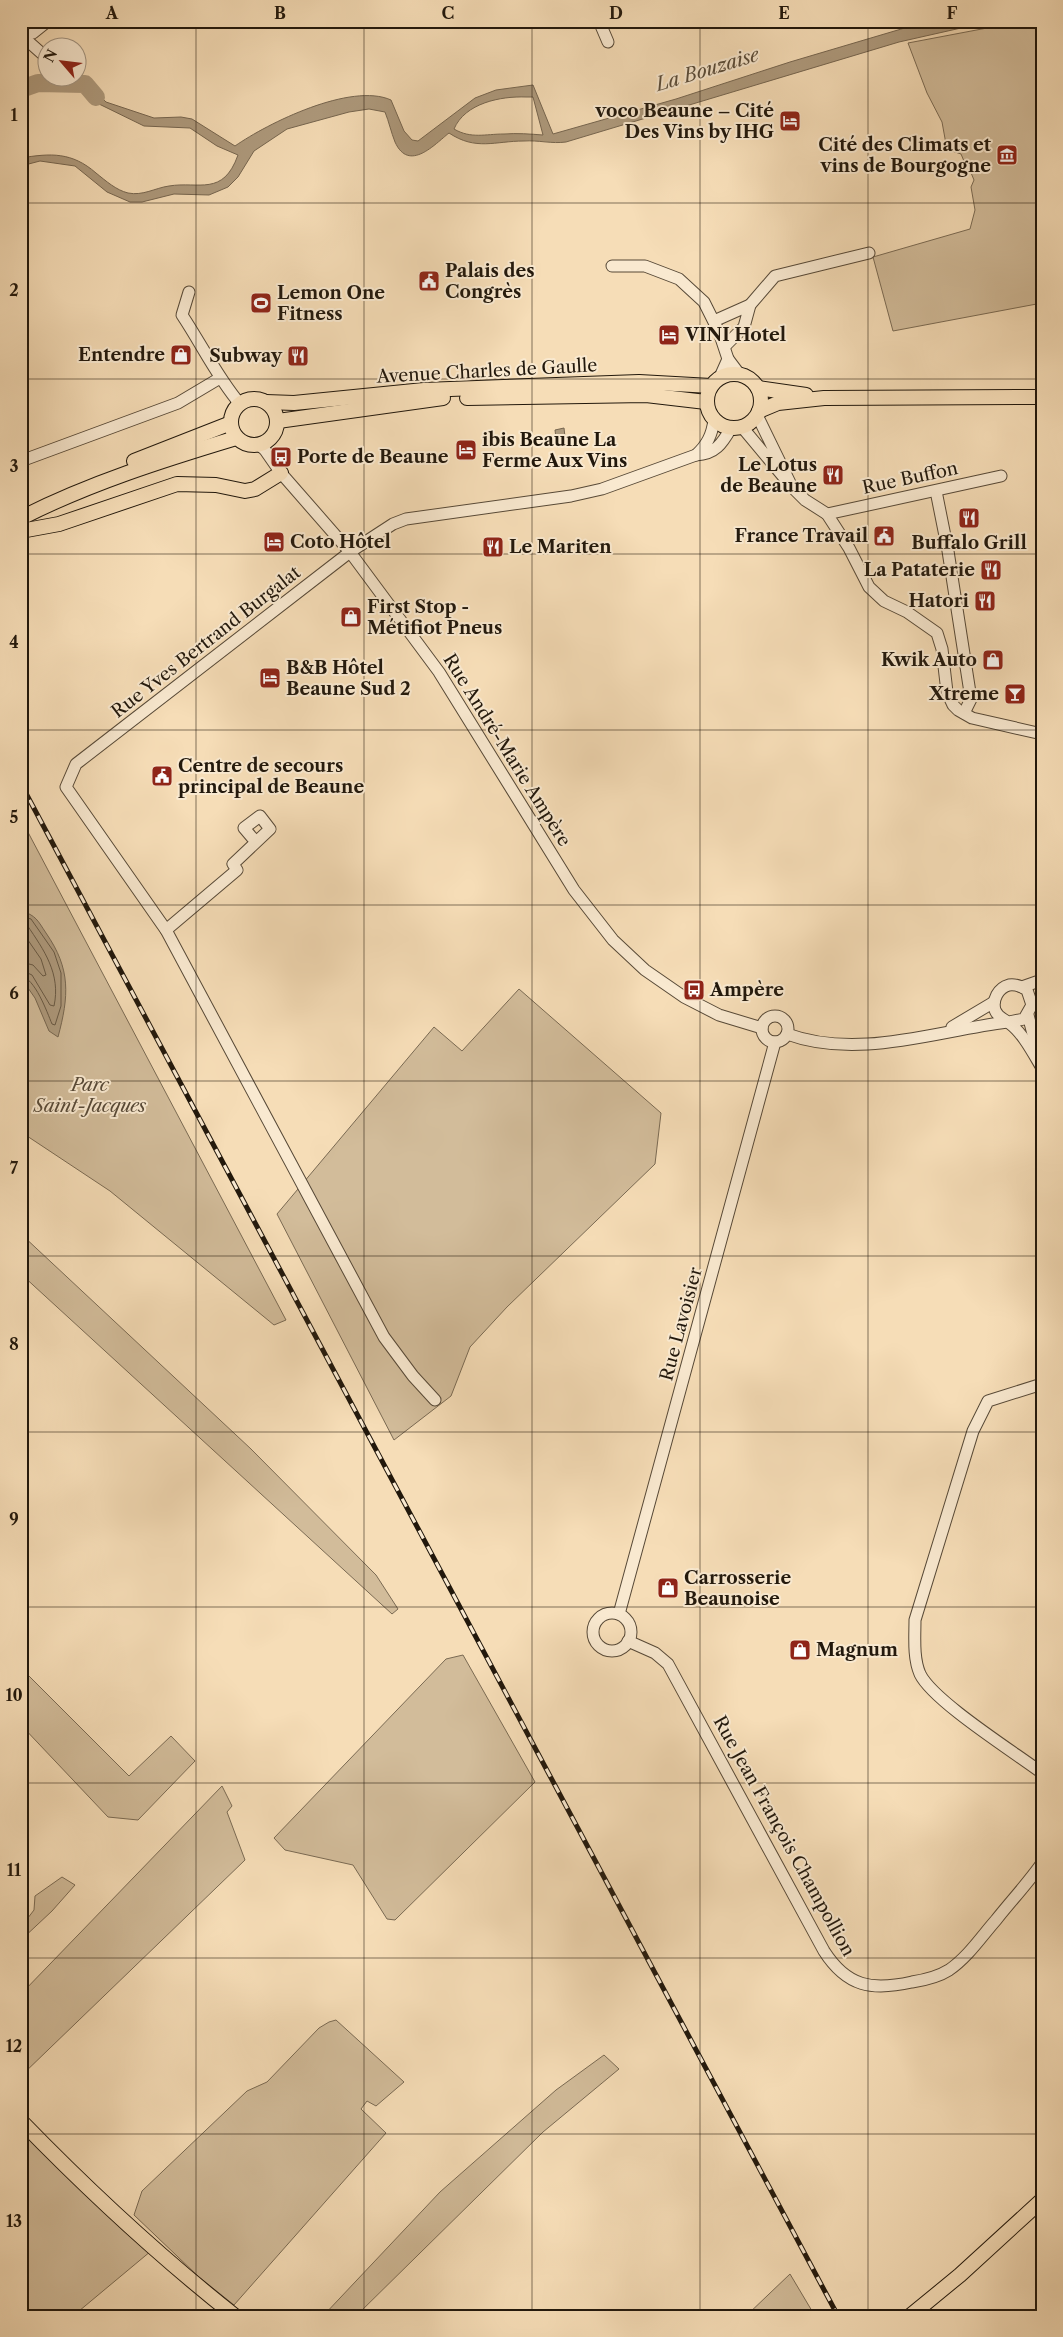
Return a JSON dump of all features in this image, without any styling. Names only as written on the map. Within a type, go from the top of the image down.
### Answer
[{"type":"main road","name":"Avenue Charles de Gaulle","points":[[240,404],[253,399],[266,402],[294,403],[434,390],[639,382],[715,382],[733,374],[740,374]]},
{"type":"main road","points":[[740,374],[747,377],[758,388],[760,395],[758,413]]},
{"type":"main road","points":[[715,382],[706,402],[710,415],[714,420],[736,428],[758,413],[778,403],[824,398],[907,399],[1011,395],[1042,397]]},
{"type":"main road","points":[[1011,395],[1042,387]]},
{"type":"main road","points":[[758,388],[824,398]]},
{"type":"main road","name":"Avenue Charles de Gaulle","points":[[278,421],[433,398],[646,395],[706,402]]},
{"type":"main road","points":[[240,404],[235,409],[231,422],[236,438],[243,443],[259,446],[270,439],[277,428],[278,421],[272,407],[266,402]]},
{"type":"main road","points":[[21,513],[115,469],[231,422]]},
{"type":"main road","points":[[21,518],[54,501],[124,473],[236,438]]},
{"type":"main road","points":[[21,531],[59,524],[177,484],[216,485],[245,491],[255,489],[281,473]]},
{"type":"main road","points":[[21,2121],[130,2227],[178,2270],[235,2316]]},
{"type":"main road","points":[[910,2316],[960,2276],[1042,2200]]},
{"type":"street","points":[[34,33],[48,21]]},
{"type":"street","points":[[599,21],[608,42]]},
{"type":"street","points":[[21,35],[38,50]]},
{"type":"street","points":[[717,327],[750,305],[775,276],[870,253]]},
{"type":"street","points":[[612,266],[645,266],[679,280],[704,302],[725,346],[728,360],[740,374]]},
{"type":"street","points":[[189,292],[182,315],[220,378],[240,404]]},
{"type":"street","points":[[725,346],[744,327],[750,305]]},
{"type":"street","points":[[715,382],[728,360]]},
{"type":"street","points":[[21,461],[178,403],[220,378]]},
{"type":"street","points":[[758,413],[792,486]]},
{"type":"street","points":[[696,455],[706,446],[711,436],[714,420]]},
{"type":"street","points":[[736,428],[804,500],[827,514],[849,548],[869,587],[884,602],[912,616],[937,633],[942,650],[948,692],[953,705],[972,718],[1042,734]]},
{"type":"street","name":"Rue Yves Bertrand Burgalat","points":[[166,930],[66,788],[76,764],[350,552],[393,524],[406,519],[571,496],[602,488],[696,455],[713,452],[736,428]]},
{"type":"street","name":"Rue André-Marie Ampère","points":[[259,446],[265,450],[281,473],[350,552],[439,672],[574,890],[613,940],[645,970],[684,997],[719,1015],[762,1028]]},
{"type":"street","name":"Rue Buffon","points":[[827,514],[1001,476]]},
{"type":"street","points":[[936,490],[948,551],[971,699],[964,714]]},
{"type":"street","points":[[255,841],[233,864],[237,870],[166,930],[384,1337],[412,1376],[434,1400]]},
{"type":"street","points":[[942,1032],[979,1013],[994,1002],[998,992],[1005,986],[1022,987],[1042,980]]},
{"type":"street","points":[[1022,987],[1030,994],[1033,1034],[1042,1050]]},
{"type":"street","points":[[787,1034],[821,1042],[869,1044],[918,1038],[942,1032],[1008,1022],[1020,1022],[1042,996]]},
{"type":"street","points":[[994,1002],[996,1012],[1008,1022],[1042,1068]]},
{"type":"street","points":[[778,1017],[787,1025],[787,1034],[782,1040],[774,1042],[767,1040],[762,1028],[769,1018],[778,1017]]},
{"type":"street","name":"Rue Lavoisier","points":[[619,1614],[774,1042]]},
{"type":"street","points":[[1042,1384],[988,1401],[973,1431],[915,1620],[915,1643],[920,1674],[936,1696],[1042,1773]]},
{"type":"street","points":[[609,1613],[619,1614],[630,1626],[628,1641],[620,1649],[610,1651],[599,1647],[594,1637],[594,1627],[599,1618],[609,1613]]},
{"type":"street","name":"Rue Jean François Champollion","points":[[628,1641],[649,1649],[668,1664],[824,1951],[831,1962],[848,1978],[870,1987],[884,1987],[932,1978],[948,1971],[968,1953],[1042,1863]]},
{"type":"green space","points":[[1024,21],[1042,21],[1042,303],[893,331],[873,257],[970,229],[975,210],[971,187],[974,180],[973,176],[961,154],[949,150],[946,144],[942,122],[927,93],[908,43]]},
{"type":"green space","name":"Parc Saint-Jacques","points":[[21,819],[286,1320],[274,1325],[110,1191],[21,1132]]},
{"type":"green space","points":[[519,989],[661,1113],[655,1164],[507,1307],[470,1347],[451,1396],[394,1440],[277,1214],[434,1027],[462,1051]]},
{"type":"green space","points":[[21,1234],[251,1449],[376,1575],[398,1609],[392,1614],[21,1274]]},
{"type":"green space","points":[[463,1655],[535,1782],[395,1920],[387,1919],[353,1865],[285,1850],[274,1838],[446,1659]]},
{"type":"green space","points":[[21,1668],[129,1776],[171,1736],[195,1761],[138,1820],[108,1817],[21,1725]]},
{"type":"green space","points":[[222,1786],[232,1806],[227,1812],[245,1860],[21,2076],[21,1994]]},
{"type":"green space","points":[[62,1877],[75,1885],[52,1911],[21,1940],[21,1927],[34,1910],[35,1896]]},
{"type":"green space","points":[[336,2020],[404,2082],[376,2106],[367,2101],[361,2109],[386,2133],[234,2305],[199,2277],[134,2215],[142,2191],[247,2091],[267,2082],[319,2028]]},
{"type":"green space","points":[[604,2055],[619,2069],[543,2132],[356,2316],[323,2316],[440,2192],[556,2090]]},
{"type":"green space","points":[[21,2116],[151,2251],[73,2316],[21,2316]]},
{"type":"green space","points":[[790,2274],[815,2316],[746,2316]]},
{"type":"water","points":[[960,21],[992,21],[899,42],[566,142],[514,141],[486,144],[468,142],[449,133],[422,153],[415,156],[407,155],[401,151],[395,142],[385,112],[369,109],[349,112],[287,129],[254,151],[238,177],[228,187],[209,195],[174,194],[142,202],[130,202],[107,192],[75,166],[40,161],[21,166],[21,158],[52,155],[70,158],[87,166],[115,187],[133,194],[169,186],[200,185],[217,182],[225,177],[232,168],[238,155],[217,146],[190,128],[144,126],[97,103],[83,88],[88,88],[88,84],[106,102],[154,118],[181,117],[192,119],[235,146],[268,127],[310,108],[354,96],[374,96],[391,100],[404,131],[412,140],[418,141],[475,98],[496,90],[533,85],[553,134],[676,99],[790,62],[908,27]],"holes":[[[533,97],[543,135],[472,135],[454,129],[459,120],[475,107],[506,98]]]},
{"type":"water","points":[[564,428],[566,446],[557,447],[555,430]]},
{"type":"water","points":[[21,911],[30,914],[39,922],[54,946],[64,971],[66,996],[58,1037],[49,1031],[35,998],[21,978]]},
{"type":"waterway","name":"La Bouzaise","points":[[21,89],[38,83],[85,84],[96,97]]},
{"type":"railway","points":[[21,784],[838,2316]]},
{"type":"place","name":"voco Beaune – Cité Des Vins by IHG","points":[[790,121]]},
{"type":"place","name":"Cité des Climats et vins de Bourgogne","points":[[1007,155]]},
{"type":"place","name":"Palais des Congrès","points":[[429,281]]},
{"type":"place","name":"Lemon One Fitness","points":[[261,303]]},
{"type":"place","name":"VINI Hotel","points":[[669,335]]},
{"type":"place","name":"Entendre","points":[[181,355]]},
{"type":"place","name":"Subway","points":[[298,356]]},
{"type":"place","name":"ibis Beaune La Ferme Aux Vins","points":[[466,450]]},
{"type":"place","name":"Porte de Beaune","points":[[281,457]]},
{"type":"place","name":"Le Lotus de Beaune","points":[[833,475]]},
{"type":"place","name":"Buffalo Grill","points":[[969,518]]},
{"type":"place","name":"France Travail","points":[[884,536]]},
{"type":"place","name":"Coto Hôtel","points":[[274,542]]},
{"type":"place","name":"Le Mariten","points":[[493,547]]},
{"type":"place","name":"La Pataterie","points":[[991,570]]},
{"type":"place","name":"Hatori","points":[[985,601]]},
{"type":"place","name":"First Stop - Métifiot Pneus","points":[[351,617]]},
{"type":"place","name":"Kwik Auto","points":[[993,660]]},
{"type":"place","name":"B&B Hôtel Beaune Sud 2","points":[[270,678]]},
{"type":"place","name":"Xtreme","points":[[1015,694]]},
{"type":"place","name":"Centre de secours principal de Beaune","points":[[162,776]]},
{"type":"place","name":"Ampère","points":[[694,990]]},
{"type":"place","name":"Carrosserie Beaunoise","points":[[668,1588]]},
{"type":"place","name":"Magnum","points":[[800,1650]]}]
